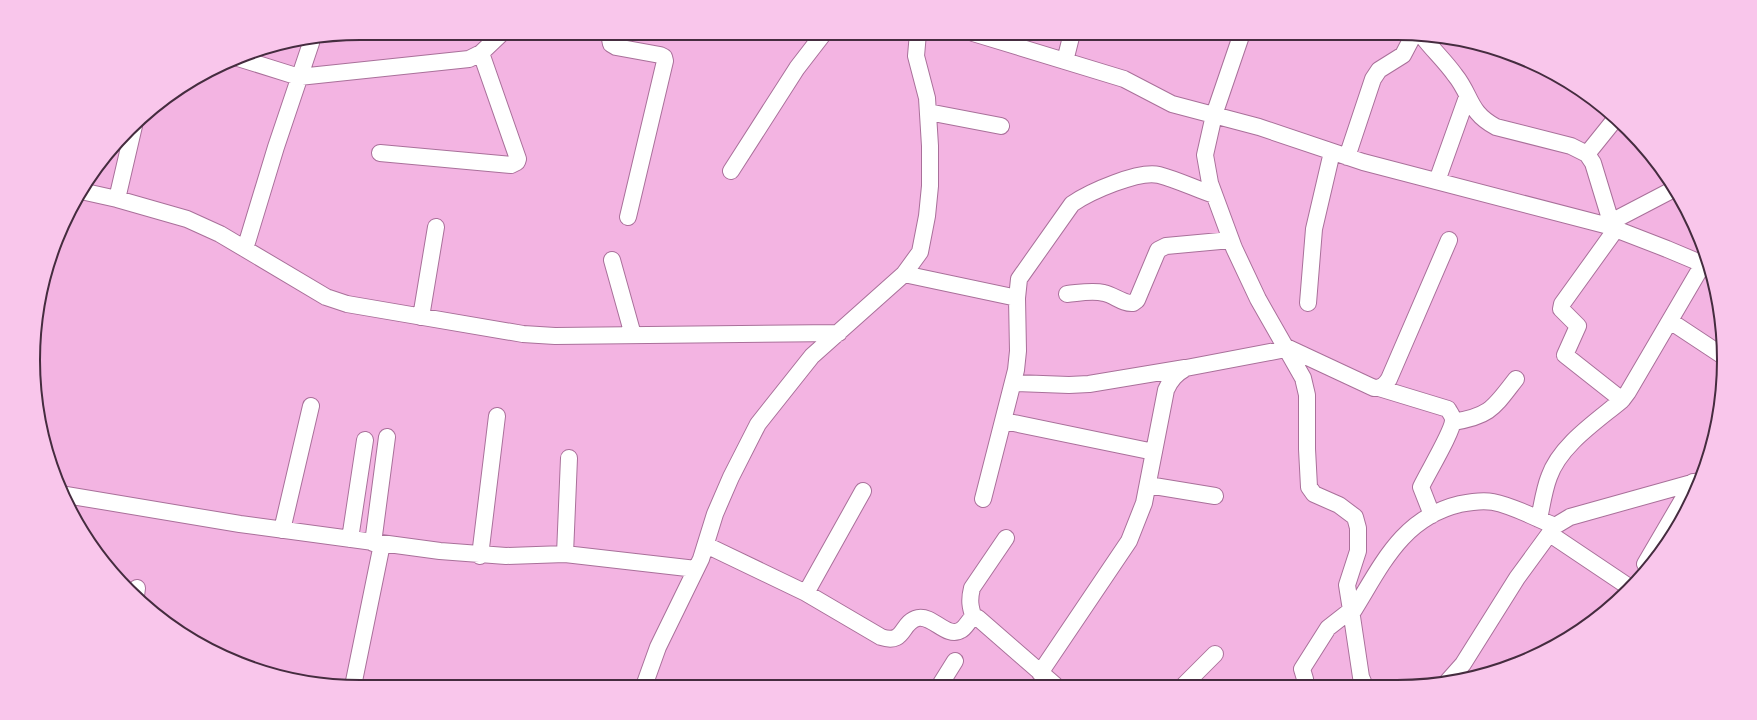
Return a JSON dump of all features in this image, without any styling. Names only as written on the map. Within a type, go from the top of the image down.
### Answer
[{"type":"street","points":[[610,40],[611,44],[616,47],[660,55],[664,57],[665,61],[628,217]]},
{"type":"street","points":[[731,171],[797,68],[819,40]]},
{"type":"street","points":[[646,680],[658,647],[706,546],[720,502],[758,424],[812,356],[904,274],[920,252],[927,216],[930,178],[927,98],[916,56],[917,40]]},
{"type":"street","points":[[996,40],[1124,79],[1172,104],[1259,127],[1339,154],[1611,226],[1702,264]]},
{"type":"street","points":[[1065,61],[1070,40]]},
{"type":"street","points":[[1240,40],[1214,115],[1205,155],[1210,184],[1231,240],[1258,299],[1303,378],[1308,395],[1307,455],[1309,487],[1314,494],[1339,505],[1355,517],[1358,528],[1358,551],[1347,585],[1362,680]]},
{"type":"street","points":[[1308,303],[1314,229],[1339,154],[1373,79],[1379,70],[1403,55],[1411,41]]},
{"type":"street","points":[[1427,42],[1457,76],[1478,115],[1486,122],[1496,127],[1571,146],[1587,154],[1594,163],[1611,226]]},
{"type":"street","points":[[246,249],[276,147],[311,44]]},
{"type":"street","points":[[247,61],[300,77],[469,59],[484,44],[518,159],[516,162],[511,165],[380,153]]},
{"type":"street","points":[[1438,181],[1467,97]]},
{"type":"street","points":[[928,112],[1001,126]]},
{"type":"street","points":[[1587,154],[1612,123]]},
{"type":"street","points":[[116,199],[131,137]]},
{"type":"street","points":[[983,499],[1014,383],[1018,351],[1017,298],[1019,279],[1072,204],[1081,198],[1135,176],[1146,174],[1158,175],[1214,195]]},
{"type":"street","points":[[1622,400],[1565,355],[1578,326],[1561,309],[1562,304],[1611,226],[1669,192]]},
{"type":"street","points":[[88,193],[187,219],[220,234],[338,302],[523,334],[555,336],[839,333]]},
{"type":"street","points":[[421,317],[436,227]]},
{"type":"street","points":[[1067,294],[1099,292],[1111,295],[1126,303],[1133,303],[1137,300],[1158,250],[1166,246],[1231,240]]},
{"type":"street","points":[[1379,388],[1385,386],[1389,379],[1449,240]]},
{"type":"street","points":[[612,260],[634,335]]},
{"type":"street","points":[[1539,519],[1548,477],[1555,464],[1579,436],[1622,400],[1670,321],[1704,269]]},
{"type":"street","points":[[904,274],[1017,298]]},
{"type":"street","points":[[1670,321],[1717,352]]},
{"type":"street","points":[[1014,383],[1069,385],[1089,384],[1186,368],[1285,347],[1374,388],[1379,388],[1448,409],[1453,416],[1454,422],[1421,487],[1432,515]]},
{"type":"street","points":[[1040,674],[1129,541],[1144,503],[1166,390],[1174,376],[1186,368]]},
{"type":"street","points":[[1454,422],[1480,416],[1494,407],[1516,379]]},
{"type":"street","points":[[282,530],[311,406]]},
{"type":"street","points":[[480,556],[497,416]]},
{"type":"street","points":[[1004,421],[1154,452]]},
{"type":"street","points":[[354,680],[378,543],[387,437]]},
{"type":"street","points":[[350,540],[365,440]]},
{"type":"street","points":[[565,554],[569,458]]},
{"type":"street","points":[[1453,675],[1463,664],[1517,578],[1553,530],[1570,517],[1693,482]]},
{"type":"street","points":[[1148,485],[1215,496]]},
{"type":"street","points":[[806,593],[863,491]]},
{"type":"street","points":[[70,496],[282,530],[480,556],[565,554],[696,569]]},
{"type":"street","points":[[1649,557],[1686,497]]},
{"type":"street","points":[[1305,680],[1302,669],[1328,628],[1352,612],[1394,546],[1406,532],[1421,520],[1448,507],[1470,502],[1492,501],[1539,519],[1625,584]]},
{"type":"street","points":[[974,618],[970,605],[972,588],[1006,538]]},
{"type":"street","points":[[706,546],[806,593],[881,637],[888,639],[894,639],[900,636],[912,621],[918,618],[924,618],[952,632],[962,630],[971,618],[978,618],[1048,680]]},
{"type":"street","points":[[1189,680],[1215,654]]},
{"type":"street","points":[[944,680],[955,661]]}]
